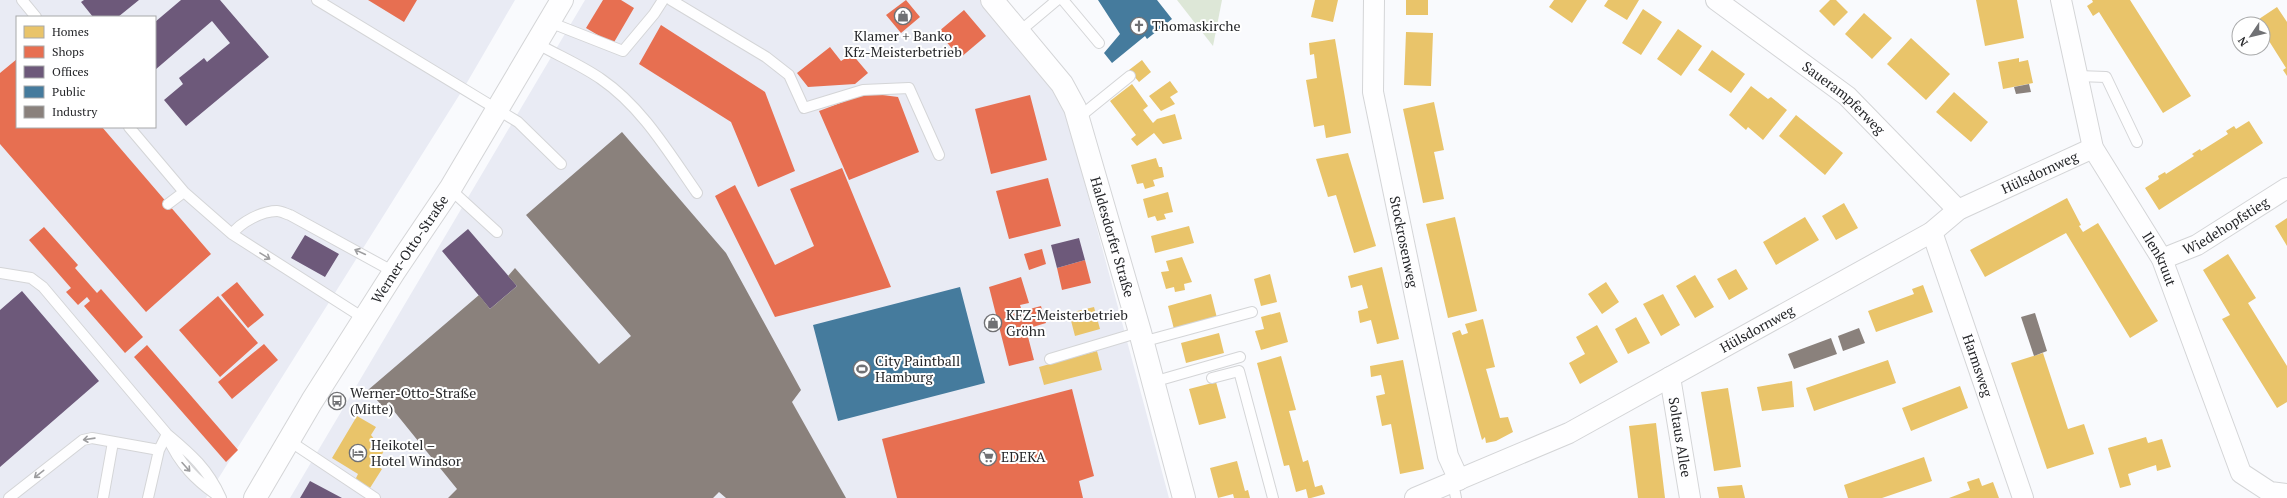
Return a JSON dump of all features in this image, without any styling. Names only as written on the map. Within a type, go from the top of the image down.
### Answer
[{"type":"main road","name":"Werner-Otto-Straße","points":[[255,498],[288,440],[394,272],[450,189],[562,0]]},
{"type":"main road","name":"Haldesdorfer Straße","points":[[992,0],[1062,84],[1078,118],[1141,337],[1184,498]]},
{"type":"street","name":"Stockrosenweg","points":[[1374,0],[1373,92],[1448,456],[1456,487]]},
{"type":"street","name":"Sauerampferweg","points":[[1716,0],[1846,96],[1958,210]]},
{"type":"street","name":"Ilenkruut","points":[[2061,0],[2094,148],[2162,259],[2241,473],[2270,492],[2287,494]]},
{"type":"street","name":"Hülsdornweg","points":[[1415,498],[1456,487],[1569,433],[1932,232],[1958,210],[2094,148]]},
{"type":"street","name":"Wiedehopfstieg","points":[[2162,259],[2197,245],[2287,188]]},
{"type":"street","name":"Harmsweg","points":[[1932,232],[1964,321],[2023,498]]},
{"type":"street","name":"Soltaus Allee","points":[[1670,377],[1690,498]]},
{"type":"lane","points":[[22,0],[35,16]]},
{"type":"lane","points":[[317,0],[518,122],[561,164]]},
{"type":"lane","points":[[549,22],[623,51],[654,14],[663,0]]},
{"type":"lane","points":[[671,0],[766,57],[789,75],[804,108],[863,90],[909,88],[939,155]]},
{"type":"lane","points":[[1019,32],[1057,0]]},
{"type":"lane","points":[[1063,0],[1099,43]]},
{"type":"lane","points":[[536,43],[601,79],[629,104],[656,134],[697,193]]},
{"type":"lane","points":[[1078,118],[1130,76]]},
{"type":"lane","points":[[2078,76],[2106,77],[2137,142]]},
{"type":"lane","points":[[130,128],[184,192],[232,234],[365,318]]},
{"type":"lane","points":[[450,189],[497,232]]},
{"type":"lane","points":[[168,204],[184,192]]},
{"type":"lane","points":[[232,234],[238,226],[246,221],[278,211],[290,215],[394,272]]},
{"type":"lane","points":[[0,273],[31,278],[44,287],[167,434],[176,456],[204,487],[221,498]]},
{"type":"lane","points":[[1050,359],[1252,312]]},
{"type":"lane","points":[[1153,382],[1240,357]]},
{"type":"lane","points":[[1212,378],[1239,371],[1273,498]]},
{"type":"lane","points":[[148,498],[159,450],[167,434]]},
{"type":"lane","points":[[9,498],[83,440],[92,438],[159,450]]},
{"type":"lane","points":[[288,440],[375,498]]},
{"type":"lane","points":[[102,498],[113,442]]},
{"type":"shaded area","points":[[0,0],[515,0],[465,86],[206,498],[0,498]]},
{"type":"shaded area","points":[[585,0],[987,0],[1058,83],[1169,498],[290,498]]},
{"type":"green space","points":[[1177,0],[1222,0],[1213,46]]},
{"type":"building: Homes","points":[[1315,0],[1338,0],[1333,22],[1311,17]]},
{"type":"building: Homes","points":[[1406,0],[1428,0],[1428,15],[1406,15]]},
{"type":"building: Homes","points":[[1554,0],[1587,0],[1572,23],[1549,7]]},
{"type":"building: Homes","points":[[1608,0],[1639,0],[1627,20],[1604,6]]},
{"type":"building: Homes","points":[[1830,0],[1836,0],[1848,12],[1834,26],[1819,11]]},
{"type":"building: Homes","points":[[1976,0],[2017,0],[2024,38],[1985,46]]},
{"type":"building: Homes","points":[[2092,0],[2130,0],[2191,96],[2163,113],[2099,12],[2093,16],[2087,6],[2093,2]]},
{"type":"building: Homes","points":[[2277,7],[2287,22],[2287,76],[2283,70],[2286,68],[2271,44],[2271,16],[2264,16]]},
{"type":"building: Homes","points":[[1643,9],[1662,22],[1641,55],[1622,43]]},
{"type":"building: Homes","points":[[1864,13],[1892,38],[1872,59],[1845,34]]},
{"type":"building: Homes","points":[[1678,29],[1702,46],[1681,76],[1657,59]]},
{"type":"building: Homes","points":[[1406,32],[1433,33],[1431,86],[1404,85]]},
{"type":"building: Homes","points":[[1911,38],[1950,74],[1926,100],[1887,64]]},
{"type":"building: Homes","points":[[1335,39],[1351,133],[1326,138],[1324,125],[1314,127],[1306,80],[1317,78],[1314,54],[1310,55],[1309,43]]},
{"type":"building: Homes","points":[[1712,50],[1745,74],[1731,93],[1698,70]]},
{"type":"building: Homes","points":[[2019,58],[2019,62],[2028,60],[2033,83],[2003,89],[1998,62]]},
{"type":"building: Homes","points":[[1142,60],[1151,72],[1139,82],[1129,70]]},
{"type":"building: Homes","points":[[1170,81],[1178,92],[1170,97],[1175,104],[1161,111],[1149,96]]},
{"type":"building: Homes","points":[[1132,84],[1148,106],[1143,110],[1153,123],[1157,119],[1175,114],[1182,139],[1163,144],[1154,133],[1137,146],[1131,139],[1136,135],[1110,101]]},
{"type":"building: Homes","points":[[1751,86],[1768,99],[1771,97],[1787,110],[1763,140],[1748,127],[1746,130],[1729,115]]},
{"type":"building: Homes","points":[[1954,92],[1988,122],[1971,142],[1936,112]]},
{"type":"building: Homes","points":[[1434,102],[1444,150],[1434,152],[1444,199],[1423,203],[1403,109]]},
{"type":"building: Homes","points":[[1796,115],[1843,153],[1825,175],[1779,136]]},
{"type":"building: Homes","points":[[2249,121],[2263,143],[2159,210],[2145,188],[2159,179],[2158,176],[2165,172],[2166,174],[2194,156],[2192,154],[2200,149],[2201,151],[2228,134],[2226,131],[2234,126],[2236,129]]},
{"type":"building: Homes","points":[[1348,153],[1376,246],[1354,253],[1336,195],[1328,197],[1316,159]]},
{"type":"building: Homes","points":[[1156,158],[1159,167],[1162,167],[1164,177],[1153,180],[1155,186],[1145,189],[1143,183],[1137,184],[1131,165]]},
{"type":"building: Homes","points":[[1168,192],[1173,212],[1164,214],[1166,219],[1157,221],[1155,216],[1148,218],[1143,199]]},
{"type":"building: Homes","points":[[2067,198],[2083,232],[2098,223],[2158,321],[2130,338],[2066,233],[1985,277],[1970,250]]},
{"type":"building: Homes","points":[[1844,203],[1858,228],[1836,240],[1822,216]]},
{"type":"building: Homes","points":[[1455,217],[1477,311],[1448,318],[1426,224]]},
{"type":"building: Homes","points":[[1805,217],[1819,240],[1776,265],[1763,242]]},
{"type":"building: Homes","points":[[2287,218],[2287,246],[2275,226]]},
{"type":"building: Homes","points":[[1189,226],[1194,243],[1155,253],[1151,236]]},
{"type":"building: Homes","points":[[2228,254],[2256,298],[2248,303],[2287,366],[2287,402],[2277,408],[2222,319],[2230,315],[2203,270]]},
{"type":"building: Homes","points":[[1182,257],[1192,282],[1184,284],[1185,290],[1175,292],[1174,287],[1166,289],[1161,272],[1169,271],[1166,261]]},
{"type":"building: Homes","points":[[1382,267],[1399,339],[1377,344],[1371,320],[1360,323],[1358,311],[1368,308],[1362,285],[1351,288],[1348,276]]},
{"type":"building: Homes","points":[[1736,269],[1748,289],[1729,300],[1717,279]]},
{"type":"building: Homes","points":[[1270,274],[1277,302],[1261,306],[1254,279]]},
{"type":"building: Homes","points":[[1695,275],[1714,307],[1695,318],[1676,286]]},
{"type":"building: Homes","points":[[1606,282],[1619,302],[1602,314],[1588,294]]},
{"type":"building: Homes","points":[[1923,285],[1933,312],[1876,332],[1868,311],[1914,294],[1912,289]]},
{"type":"building: Homes","points":[[1211,294],[1217,318],[1174,329],[1168,306]]},
{"type":"building: Homes","points":[[1663,294],[1680,325],[1661,336],[1643,304]]},
{"type":"building: Homes","points":[[1094,307],[1100,329],[1075,336],[1069,313]]},
{"type":"building: Homes","points":[[1280,312],[1288,342],[1261,350],[1255,331],[1264,329],[1261,317]]},
{"type":"building: Homes","points":[[1636,317],[1650,343],[1628,354],[1615,329]]},
{"type":"building: Homes","points":[[1483,319],[1495,367],[1486,369],[1500,418],[1508,417],[1513,432],[1496,441],[1486,443],[1485,437],[1482,440],[1452,333],[1460,330],[1462,335],[1468,333],[1465,324]]},
{"type":"building: Homes","points":[[1597,325],[1618,362],[1580,384],[1569,363],[1585,354],[1576,337]]},
{"type":"building: Homes","points":[[1219,333],[1224,353],[1186,363],[1181,343]]},
{"type":"building: Homes","points":[[1097,351],[1102,370],[1044,385],[1039,367]]},
{"type":"building: Homes","points":[[2043,353],[2068,429],[2084,424],[2094,454],[2047,469],[2011,363]]},
{"type":"building: Homes","points":[[1281,356],[1296,410],[1289,411],[1303,462],[1308,460],[1315,487],[1322,485],[1325,494],[1311,498],[1308,498],[1306,489],[1296,492],[1289,465],[1284,466],[1257,363]]},
{"type":"building: Homes","points":[[1403,360],[1424,469],[1400,474],[1391,424],[1382,426],[1376,396],[1385,394],[1381,375],[1371,377],[1370,366]]},
{"type":"building: Homes","points":[[1888,360],[1896,383],[1814,411],[1806,388]]},
{"type":"building: Homes","points":[[1792,381],[1794,407],[1762,411],[1757,387]]},
{"type":"building: Homes","points":[[1216,382],[1226,418],[1199,425],[1189,389]]},
{"type":"building: Homes","points":[[1960,386],[1968,408],[1911,431],[1902,408]]},
{"type":"building: Homes","points":[[1728,388],[1741,467],[1714,471],[1701,392]]},
{"type":"building: Homes","name":"Heikotel – Hotel Windsor","points":[[357,416],[376,427],[371,435],[375,440],[373,443],[385,449],[376,465],[382,469],[370,488],[355,480],[358,474],[332,458]]},
{"type":"building: Homes","points":[[1656,423],[1665,498],[1638,498],[1629,426]]},
{"type":"building: Homes","points":[[2146,437],[2148,443],[2162,439],[2171,467],[2157,471],[2156,465],[2128,474],[2131,485],[2120,488],[2108,448]]},
{"type":"building: Homes","points":[[1924,457],[1932,481],[1882,498],[1848,498],[1844,485]]},
{"type":"building: Homes","points":[[1237,461],[1245,491],[1248,490],[1250,498],[1234,498],[1233,494],[1218,498],[1210,468]]},
{"type":"building: Homes","points":[[1979,478],[1982,486],[1993,482],[1999,498],[1949,498],[1970,490],[1967,482]]},
{"type":"building: Homes","points":[[1742,485],[1745,498],[1719,498],[1717,487]]},
{"type":"building: Shops","points":[[368,0],[417,0],[404,22]]},
{"type":"building: Shops","points":[[603,0],[621,0],[634,8],[613,44],[586,28]]},
{"type":"building: Shops","points":[[906,0],[920,17],[901,33],[886,15]]},
{"type":"building: Shops","points":[[964,10],[986,36],[960,58],[938,32]]},
{"type":"building: Shops","points":[[661,25],[765,92],[795,171],[758,187],[731,122],[639,64]]},
{"type":"building: Shops","points":[[830,47],[841,61],[852,54],[868,73],[855,84],[808,87],[797,73]]},
{"type":"building: Shops","points":[[16,60],[16,128],[103,128],[211,254],[146,312],[0,144],[0,73]]},
{"type":"building: Shops","points":[[867,93],[898,97],[919,152],[849,180],[819,111]]},
{"type":"building: Shops","points":[[1030,95],[1047,160],[991,174],[975,109]]},
{"type":"building: Shops","points":[[842,168],[891,287],[775,317],[715,196],[735,185],[775,265],[814,246],[790,189]]},
{"type":"building: Shops","points":[[1048,178],[1061,226],[1009,239],[996,191]]},
{"type":"building: Shops","points":[[44,227],[78,265],[75,268],[97,293],[101,289],[143,337],[125,353],[84,306],[90,301],[87,297],[78,305],[66,292],[71,288],[29,240]]},
{"type":"building: Shops","points":[[1042,249],[1046,264],[1029,270],[1024,254]]},
{"type":"building: Shops","points":[[1085,260],[1091,283],[1062,290],[1057,268]]},
{"type":"building: Shops","points":[[1021,277],[1029,303],[1020,305],[1022,311],[1041,306],[1046,323],[1026,329],[1034,360],[1009,366],[989,287]]},
{"type":"building: Shops","points":[[237,282],[264,315],[248,328],[221,295]]},
{"type":"building: Shops","points":[[218,296],[258,343],[220,377],[179,330]]},
{"type":"building: Shops","points":[[264,344],[278,360],[232,399],[218,382]]},
{"type":"building: Shops","points":[[147,345],[238,450],[226,462],[134,357]]},
{"type":"building: Shops","name":"EDEKA","points":[[1072,389],[1094,476],[1079,481],[1083,498],[897,498],[882,439]]},
{"type":"building: Offices","points":[[84,0],[139,0],[119,16],[92,16],[81,2]]},
{"type":"building: Offices","points":[[181,0],[220,0],[269,57],[186,126],[164,100],[183,84],[179,78],[204,58],[207,62],[230,43],[212,21],[156,69],[156,21]]},
{"type":"building: Offices","points":[[468,229],[517,286],[490,309],[442,251]]},
{"type":"building: Offices","points":[[305,235],[339,254],[325,277],[291,258]]},
{"type":"building: Offices","points":[[1079,238],[1085,260],[1057,268],[1051,245]]},
{"type":"building: Offices","points":[[22,291],[99,381],[0,467],[0,310]]},
{"type":"building: Offices","points":[[310,481],[342,498],[300,498]]},
{"type":"building: Public","name":"Thomaskirche","points":[[1098,0],[1157,0],[1172,19],[1147,39],[1145,36],[1112,63],[1104,53],[1120,34]]},
{"type":"building: Public","points":[[960,287],[985,383],[838,421],[813,325]]},
{"type":"building: Industry","points":[[2029,84],[2031,92],[2016,94],[2014,87]]},
{"type":"building: Industry","points":[[622,132],[726,253],[801,390],[792,402],[846,498],[726,498],[719,492],[713,498],[448,498],[457,489],[389,405],[384,408],[368,390],[479,295],[490,309],[517,286],[508,276],[515,268],[599,364],[631,336],[526,215]]},
{"type":"building: Industry","points":[[2035,313],[2047,351],[2034,356],[2021,317]]},
{"type":"building: Industry","points":[[1859,328],[1865,343],[1843,351],[1838,336]]},
{"type":"building: Industry","points":[[1831,338],[1837,354],[1794,369],[1788,354]]},
{"type":"place","name":"Klamer + Banko Kfz-Meisterbetrieb","points":[[903,16]]},
{"type":"place","name":"Thomaskirche","points":[[1139,26]]},
{"type":"place","name":"KFZ-Meisterbetrieb Gröhn","points":[[993,323]]},
{"type":"place","name":"City Paintball Hamburg","points":[[862,369]]},
{"type":"place","name":"Werner-Otto-Straße (Mitte)","points":[[337,401]]},
{"type":"place","name":"Heikotel – Hotel Windsor","points":[[358,453]]},
{"type":"place","name":"EDEKA","points":[[988,457]]}]
